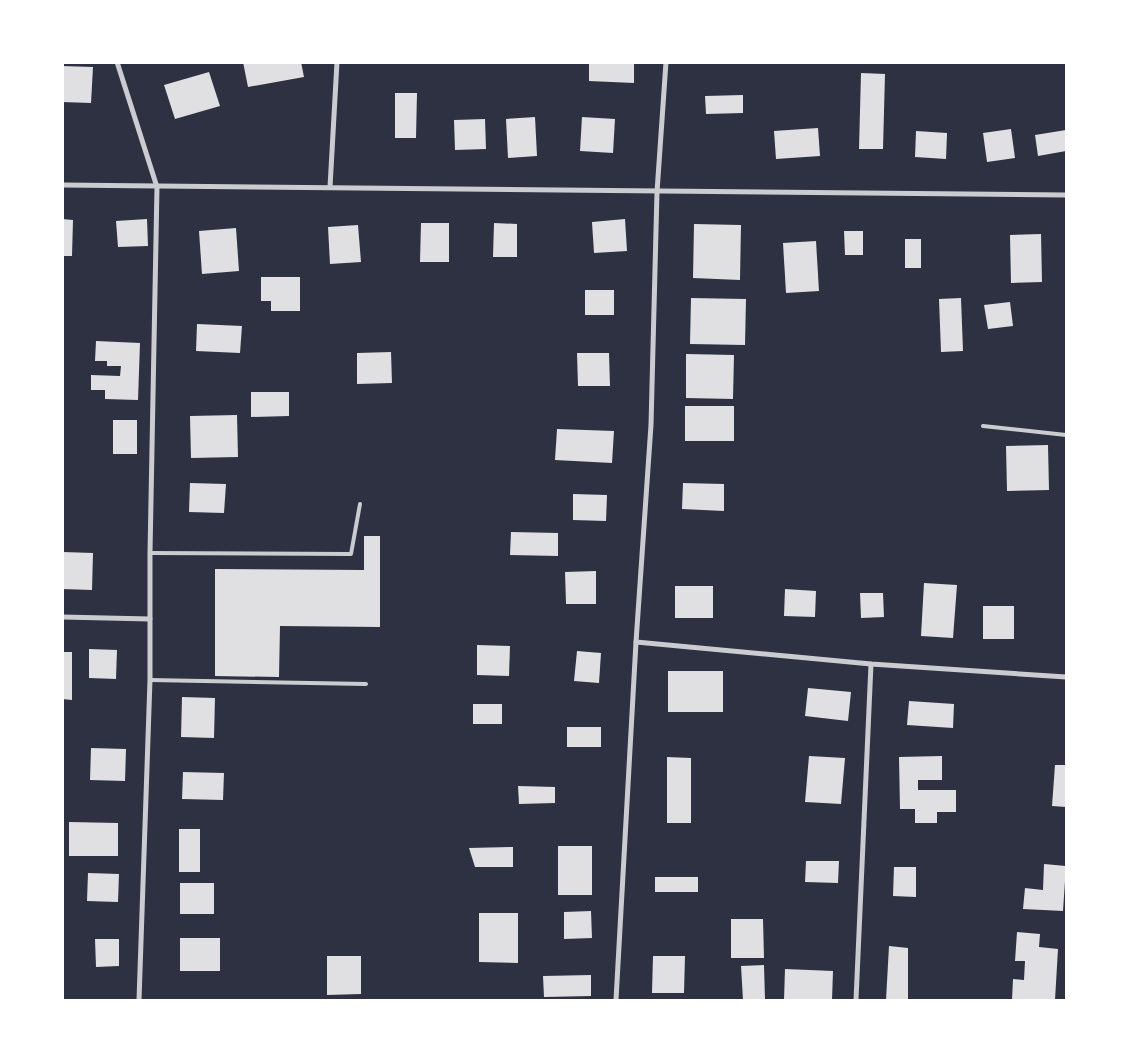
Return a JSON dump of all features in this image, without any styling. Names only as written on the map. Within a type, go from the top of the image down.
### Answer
[{"type":"street","points":[[117,62],[157,187],[150,553],[150,680],[139,1000]]},
{"type":"street","points":[[330,188],[337,62]]},
{"type":"street","points":[[616,1000],[636,642],[651,425],[657,192],[666,62]]},
{"type":"street","points":[[62,184],[157,187],[1066,195]]},
{"type":"street","points":[[62,617],[150,619]]},
{"type":"street","points":[[636,642],[870,664],[1066,677]]},
{"type":"street","points":[[856,1000],[870,664]]},
{"type":"lane","points":[[982,426],[1066,435]]},
{"type":"lane","points":[[150,553],[352,554],[360,504]]},
{"type":"lane","points":[[150,680],[366,684]]},
{"type":"building","points":[[243,62],[301,62],[304,77],[248,87]]},
{"type":"building","points":[[589,62],[634,62],[634,83],[589,81]]},
{"type":"building","points":[[62,66],[93,67],[91,103],[62,102]]},
{"type":"building","points":[[209,72],[220,106],[175,119],[164,85]]},
{"type":"building","points":[[861,73],[885,74],[883,149],[859,149]]},
{"type":"building","points":[[395,93],[417,93],[416,138],[395,138]]},
{"type":"building","points":[[743,95],[743,113],[706,114],[705,96]]},
{"type":"building","points":[[535,117],[537,156],[508,158],[506,119]]},
{"type":"building","points":[[582,117],[615,119],[613,153],[580,151]]},
{"type":"building","points":[[485,119],[486,149],[455,150],[454,120]]},
{"type":"building","points":[[818,128],[820,156],[776,159],[774,131]]},
{"type":"building","points":[[1011,129],[1015,158],[987,162],[983,133]]},
{"type":"building","points":[[1066,130],[1066,151],[1038,156],[1035,135]]},
{"type":"building","points":[[916,131],[947,133],[946,159],[915,157]]},
{"type":"building","points":[[62,219],[73,220],[72,256],[62,256]]},
{"type":"building","points":[[147,219],[148,246],[118,247],[116,221]]},
{"type":"building","points":[[625,219],[627,251],[594,253],[592,222]]},
{"type":"building","points":[[421,223],[449,223],[449,262],[420,262]]},
{"type":"building","points":[[494,223],[517,224],[517,257],[493,257]]},
{"type":"building","points":[[694,224],[741,225],[740,280],[693,278]]},
{"type":"building","points":[[358,225],[361,262],[330,264],[328,227]]},
{"type":"building","points":[[236,228],[239,271],[202,274],[199,231]]},
{"type":"building","points":[[844,231],[863,231],[863,255],[845,255]]},
{"type":"building","points":[[1041,234],[1042,282],[1011,283],[1010,235]]},
{"type":"building","points":[[905,239],[921,239],[921,268],[905,268]]},
{"type":"building","points":[[816,241],[819,291],[786,293],[783,243]]},
{"type":"building","points":[[261,277],[300,277],[300,311],[271,311],[271,301],[261,301]]},
{"type":"building","points":[[585,290],[614,290],[614,315],[585,315]]},
{"type":"building","points":[[691,298],[746,299],[745,345],[690,344]]},
{"type":"building","points":[[961,298],[963,351],[941,352],[939,299]]},
{"type":"building","points":[[1010,302],[1013,326],[988,329],[984,305]]},
{"type":"building","points":[[197,324],[242,326],[240,353],[196,351]]},
{"type":"building","points":[[96,341],[140,343],[138,400],[105,399],[105,390],[91,390],[91,375],[120,376],[121,366],[107,366],[107,361],[95,361]]},
{"type":"building","points":[[391,352],[392,383],[357,384],[357,353]]},
{"type":"building","points":[[577,353],[609,353],[610,386],[578,386]]},
{"type":"building","points":[[686,354],[734,355],[733,399],[686,398]]},
{"type":"building","points":[[251,392],[289,392],[289,416],[251,417]]},
{"type":"building","points":[[685,406],[734,406],[734,441],[685,441]]},
{"type":"building","points":[[237,415],[238,457],[191,458],[190,416]]},
{"type":"building","points":[[113,420],[137,420],[137,454],[113,454]]},
{"type":"building","points":[[557,429],[614,431],[612,463],[555,460]]},
{"type":"building","points":[[1048,445],[1049,490],[1007,491],[1006,446]]},
{"type":"building","points":[[190,483],[226,484],[224,513],[189,512]]},
{"type":"building","points":[[683,483],[724,484],[724,511],[682,509]]},
{"type":"building","points":[[573,494],[607,495],[606,521],[573,520]]},
{"type":"building","points":[[511,532],[558,533],[558,556],[510,555]]},
{"type":"building","points":[[364,536],[380,536],[380,627],[280,626],[279,677],[215,676],[215,569],[364,570]]},
{"type":"building","points":[[63,552],[93,553],[92,590],[62,589]]},
{"type":"building","points":[[596,571],[596,604],[566,604],[565,572]]},
{"type":"building","points":[[924,583],[957,585],[953,638],[921,636]]},
{"type":"building","points":[[675,586],[713,586],[713,618],[675,618]]},
{"type":"building","points":[[785,589],[816,591],[815,617],[784,616]]},
{"type":"building","points":[[860,593],[883,593],[884,617],[861,618]]},
{"type":"building","points":[[983,606],[1014,606],[1014,639],[983,639]]},
{"type":"building","points":[[477,645],[510,646],[509,676],[477,675]]},
{"type":"building","points":[[89,649],[117,650],[116,679],[89,678]]},
{"type":"building","points":[[577,651],[601,653],[599,683],[574,681]]},
{"type":"building","points":[[62,652],[72,652],[72,700],[62,699]]},
{"type":"building","points":[[668,671],[723,671],[723,712],[668,712]]},
{"type":"building","points":[[808,688],[851,692],[848,721],[805,716]]},
{"type":"building","points":[[182,697],[215,698],[214,738],[181,737]]},
{"type":"building","points":[[909,701],[954,704],[953,728],[907,725]]},
{"type":"building","points":[[473,704],[502,704],[502,724],[473,724]]},
{"type":"building","points":[[567,727],[601,727],[601,747],[567,747]]},
{"type":"building","points":[[91,748],[126,749],[125,781],[90,780]]},
{"type":"building","points":[[809,756],[845,758],[841,804],[805,802]]},
{"type":"building","points":[[942,756],[942,780],[918,780],[918,790],[956,790],[956,812],[937,812],[937,823],[915,823],[915,809],[900,809],[899,757]]},
{"type":"building","points":[[667,757],[691,758],[691,823],[667,823]]},
{"type":"building","points":[[1055,765],[1066,765],[1066,807],[1052,806]]},
{"type":"building","points":[[183,772],[224,773],[223,800],[182,799]]},
{"type":"building","points":[[518,786],[555,787],[555,803],[519,804]]},
{"type":"building","points":[[69,822],[118,823],[118,856],[69,856]]},
{"type":"building","points":[[179,829],[200,829],[200,872],[179,872]]},
{"type":"building","points":[[558,846],[592,846],[592,895],[558,895]]},
{"type":"building","points":[[513,847],[513,867],[475,867],[469,848]]},
{"type":"building","points":[[806,861],[839,861],[838,883],[805,882]]},
{"type":"building","points":[[1044,864],[1066,866],[1063,911],[1023,909],[1025,888],[1043,890]]},
{"type":"building","points":[[894,867],[916,867],[916,897],[893,896]]},
{"type":"building","points":[[88,873],[119,874],[118,902],[87,901]]},
{"type":"building","points":[[655,877],[698,877],[698,892],[655,892]]},
{"type":"building","points":[[180,883],[214,883],[214,914],[180,914]]},
{"type":"building","points":[[591,911],[592,938],[564,939],[564,912]]},
{"type":"building","points":[[479,913],[518,913],[518,963],[479,962]]},
{"type":"building","points":[[731,919],[763,919],[764,958],[731,958]]},
{"type":"building","points":[[1017,932],[1040,934],[1039,947],[1058,949],[1055,1000],[1012,1000],[1013,979],[1024,980],[1025,961],[1015,961]]},
{"type":"building","points":[[180,938],[220,938],[220,971],[180,971]]},
{"type":"building","points":[[95,939],[119,939],[119,966],[96,967]]},
{"type":"building","points":[[889,946],[908,948],[908,1000],[886,1000]]},
{"type":"building","points":[[327,956],[361,956],[361,994],[327,995]]},
{"type":"building","points":[[653,956],[685,956],[684,993],[652,993]]},
{"type":"building","points":[[764,965],[765,1000],[743,1000],[741,966]]},
{"type":"building","points":[[785,969],[833,971],[832,1000],[784,1000]]},
{"type":"building","points":[[591,975],[591,996],[544,997],[543,976]]}]
